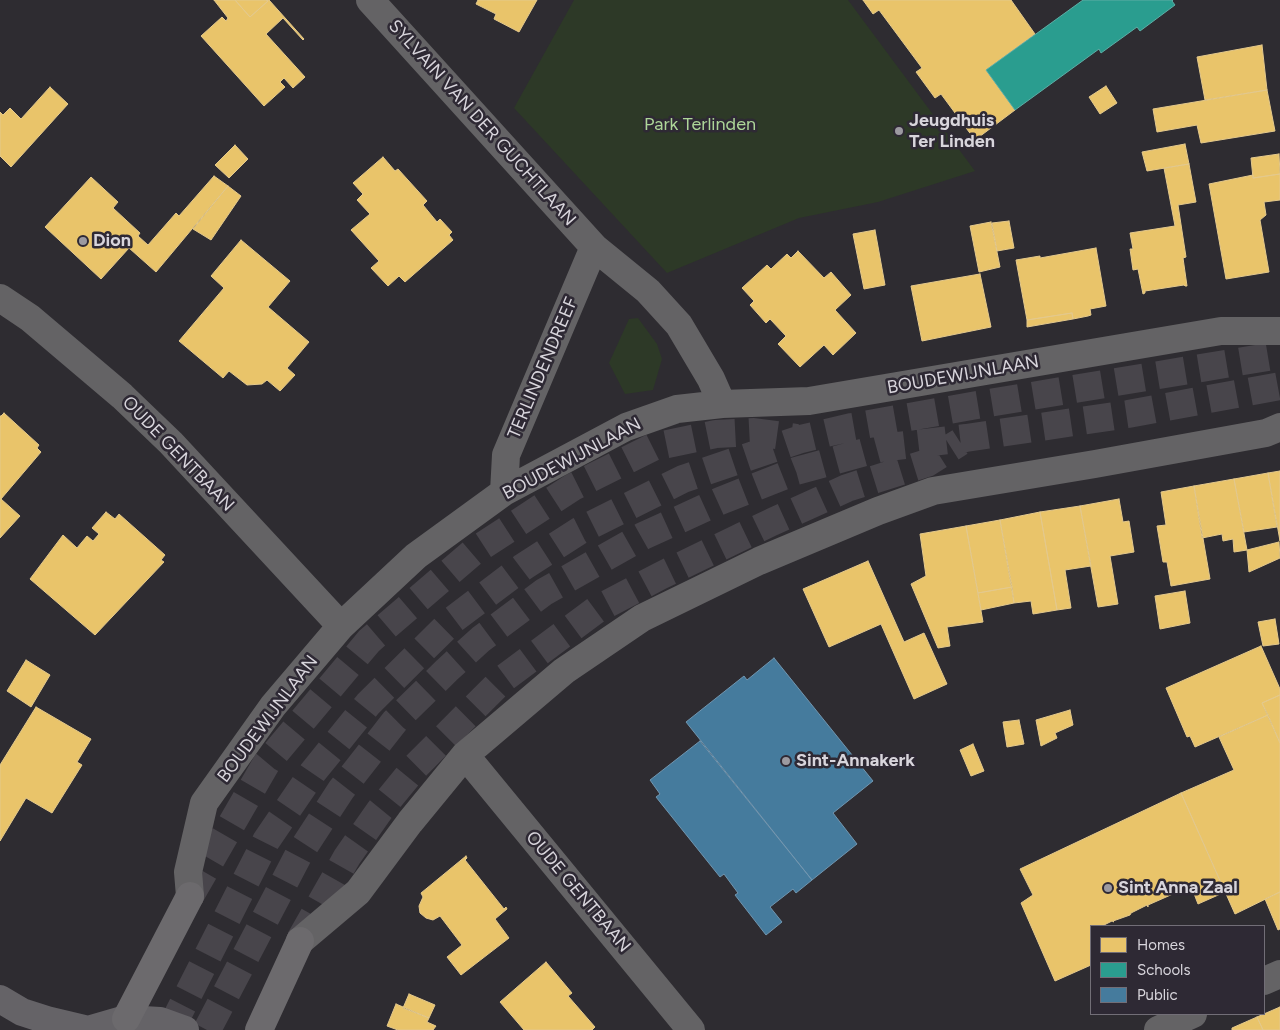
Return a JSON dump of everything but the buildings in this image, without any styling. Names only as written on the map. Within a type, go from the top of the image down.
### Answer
[{"type":"highway","points":[[126,1019],[190,896]]},
{"type":"highway","points":[[258,1030],[300,941]]},
{"type":"main road","points":[[0,999],[22,1012],[88,1030],[126,1019],[160,1021],[184,1030]]},
{"type":"street","name":"SYLVAIN VAN DER GUCHTLAAN","points":[[370,0],[594,247],[648,291],[679,325],[711,379],[722,404]]},
{"type":"street","name":"TERLINDENDREEF","points":[[504,492],[506,454],[594,247]]},
{"type":"street","name":"OUDE GENTBAAN","points":[[0,298],[30,318],[129,403],[171,443],[341,626]]},
{"type":"street","name":"BOUDEWIJNLAAN","points":[[190,896],[188,872],[204,803],[273,706],[341,626],[416,556],[504,492],[626,427],[676,409],[722,404],[809,401],[1221,331],[1280,331]]},
{"type":"street","points":[[300,941],[358,892],[410,822],[465,755],[564,671],[642,618],[759,560],[878,511],[933,491],[1218,442],[1266,433],[1280,428]]},
{"type":"street","name":"OUDE GENTBAAN","points":[[465,755],[691,1030]]},
{"type":"street","points":[[1265,981],[1280,974]]},
{"type":"street","points":[[1158,1030],[1191,1015]]},
{"type":"green space","name":"Park Terlinden","points":[[574,0],[848,0],[975,171],[878,202],[799,218],[667,273],[514,108]]},
{"type":"green space","points":[[638,318],[657,344],[662,359],[653,390],[625,394],[609,363],[629,319]]},
{"type":"tunnel","points":[[170,1030],[266,841],[313,772],[368,704],[454,619],[523,567],[579,531],[683,479],[801,439],[852,427],[977,405],[1280,355]]},
{"type":"tunnel","points":[[207,1030],[298,856],[341,790],[395,721],[447,670],[481,639],[544,592],[643,536],[720,501],[796,471],[880,448],[966,438],[1128,414],[1280,386]]},
{"type":"tunnel","points":[[190,896],[266,764],[369,641],[473,552],[573,487],[653,447],[716,434],[754,432],[797,438]]},
{"type":"tunnel","points":[[300,940],[347,857],[380,810],[416,766],[503,679],[596,610],[660,576],[847,488],[927,463],[960,442]]},
{"type":"place","name":"Jeugdhuis Ter Linden","points":[[899,131]]},
{"type":"place","name":"Dion","points":[[83,241]]},
{"type":"place","name":"Sint-Annakerk","points":[[786,761]]},
{"type":"place","name":"Sint Anna Zaal","points":[[1108,888]]}]
